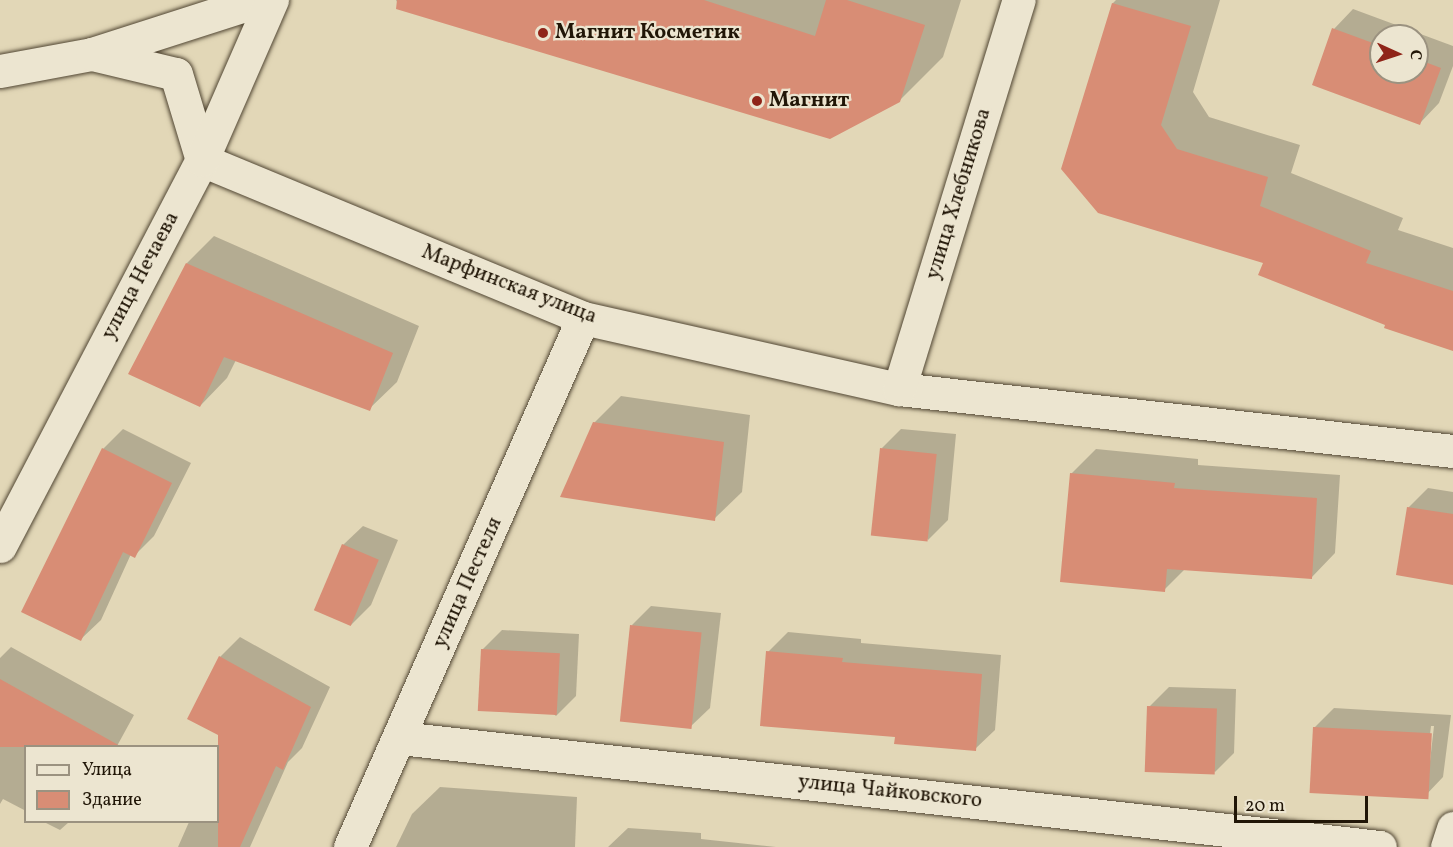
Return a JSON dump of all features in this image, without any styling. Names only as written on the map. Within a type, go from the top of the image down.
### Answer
[{"type":"street","points":[[0,71],[92,54],[260,0]]},
{"type":"street","name":"улица Нечаева","points":[[0,546],[202,160],[272,0]]},
{"type":"street","name":"улица Хлебникова","points":[[899,389],[1019,0]]},
{"type":"street","points":[[92,54],[176,74],[202,160]]},
{"type":"street","name":"Марфинская улица","points":[[202,160],[583,318],[899,389],[1453,451]]},
{"type":"street","name":"улица Пестеля","points":[[350,847],[400,738],[583,318]]},
{"type":"street","name":"улица Чайковского","points":[[400,738],[1380,847]]},
{"type":"street","points":[[1447,847],[1453,828]]},
{"type":"building","points":[[397,0],[704,0],[815,36],[826,0],[847,0],[925,25],[900,102],[830,139],[396,9]]},
{"type":"building","points":[[1112,3],[1191,26],[1161,125],[1177,149],[1268,177],[1260,206],[1371,251],[1366,263],[1453,291],[1453,351],[1384,328],[1385,325],[1258,275],[1263,263],[1098,213],[1061,169]]},
{"type":"building","points":[[1332,28],[1369,42],[1369,84],[1429,84],[1429,64],[1441,68],[1420,125],[1312,85]]},
{"type":"building","points":[[186,263],[393,353],[370,411],[224,357],[200,407],[128,374]]},
{"type":"building","points":[[593,422],[724,442],[715,521],[560,497]]},
{"type":"building","points":[[102,448],[172,483],[135,558],[123,552],[81,641],[21,612]]},
{"type":"building","points":[[880,448],[937,454],[927,541],[871,536]]},
{"type":"building","points":[[1070,473],[1175,483],[1174,488],[1317,498],[1312,579],[1167,569],[1165,592],[1060,582]]},
{"type":"building","points":[[1407,507],[1453,514],[1453,585],[1396,575]]},
{"type":"building","points":[[342,544],[379,560],[351,626],[314,610]]},
{"type":"building","points":[[630,625],[702,633],[691,729],[620,721]]},
{"type":"building","points":[[481,649],[560,653],[557,715],[478,711]]},
{"type":"building","points":[[766,651],[843,658],[842,662],[982,674],[976,751],[894,744],[895,737],[760,726]]},
{"type":"building","points":[[219,656],[311,707],[283,770],[276,766],[240,847],[218,847],[218,735],[187,719]]},
{"type":"building","points":[[0,679],[118,745],[24,745],[24,747],[0,747]]},
{"type":"building","points":[[1147,706],[1217,708],[1215,774],[1145,772]]},
{"type":"building","points":[[1313,727],[1432,733],[1428,799],[1310,793]]},
{"type":"place","name":"Магнит Косметик","points":[[543,33]]},
{"type":"place","name":"Магнит","points":[[757,101]]}]
